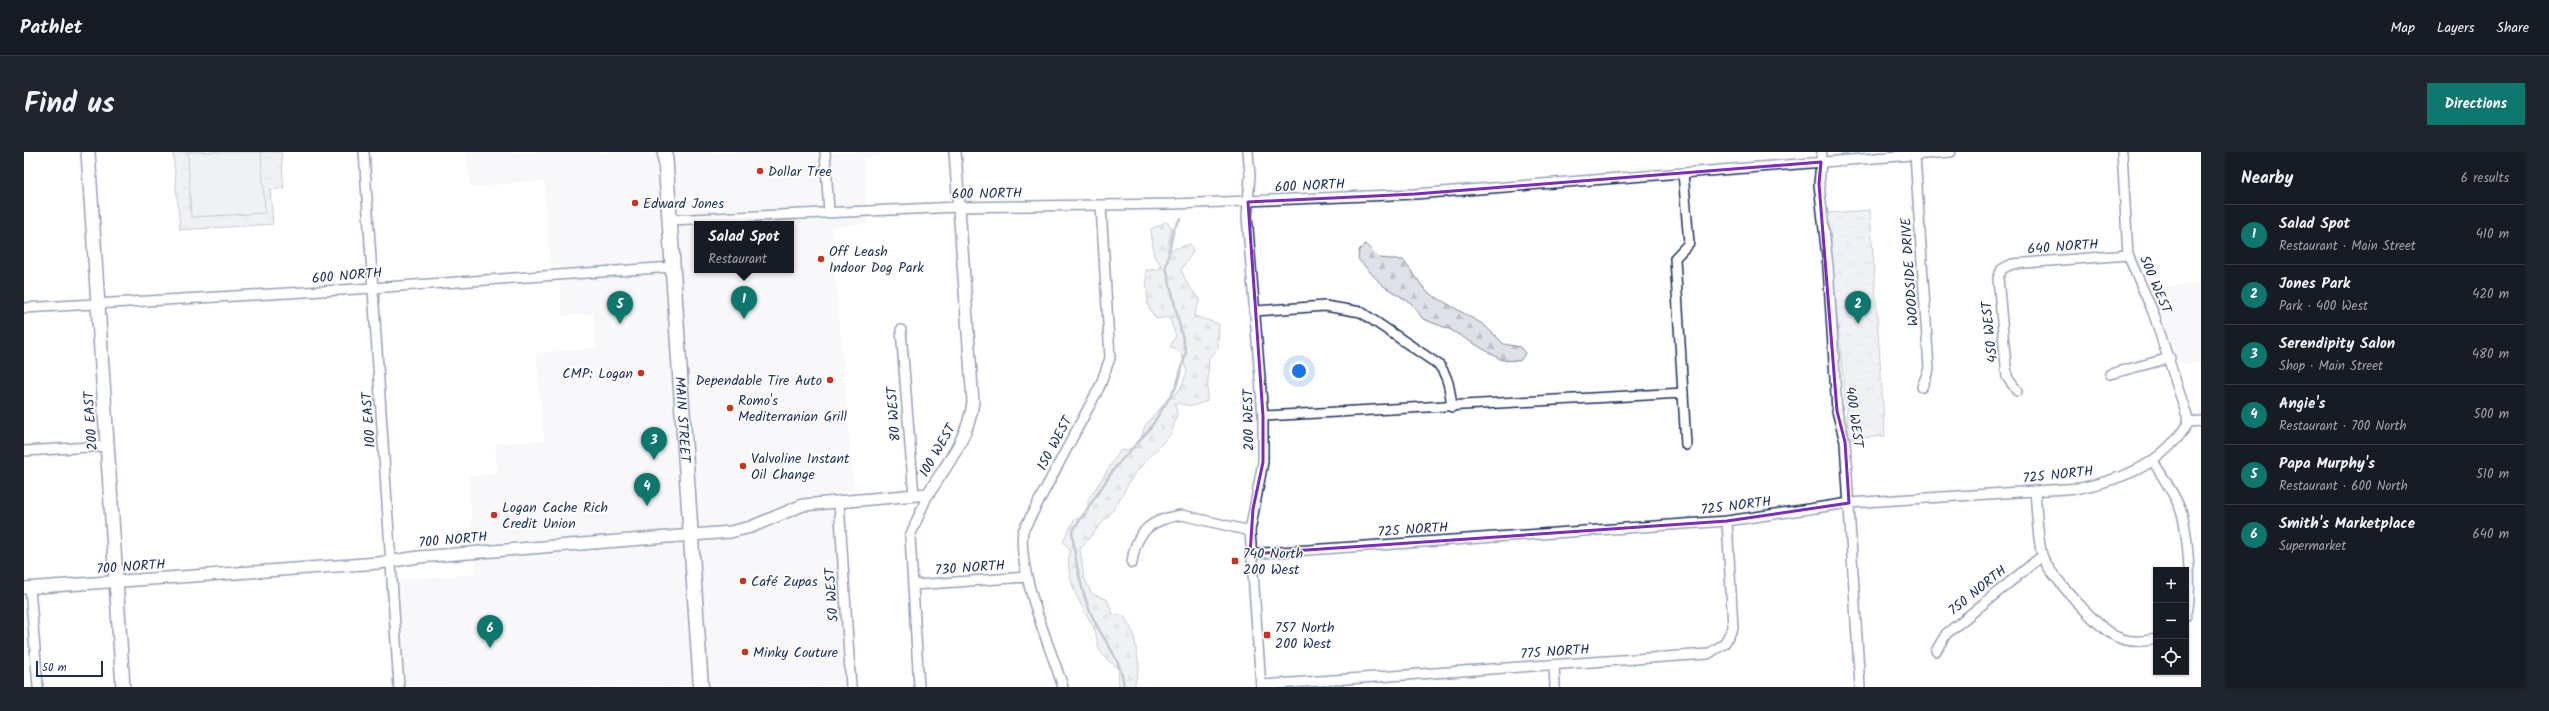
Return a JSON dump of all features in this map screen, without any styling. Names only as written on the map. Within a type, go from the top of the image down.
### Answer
[{"type":"main road","name":"200 EAST","points":[[88,152],[123,687]]},
{"type":"main road","name":"MAIN STREET","points":[[665,152],[701,687]]},
{"type":"street","name":"100 EAST","points":[[364,152],[400,687]]},
{"type":"street","points":[[825,152],[829,212]]},
{"type":"street","name":"100 WEST","points":[[919,687],[910,536],[928,494],[964,437],[971,420],[973,402],[955,152]]},
{"type":"street","name":"200 WEST","points":[[1248,152],[1248,202],[1263,416],[1262,462],[1250,531],[1250,554],[1261,686]]},
{"type":"street","name":"400 WEST","points":[[1822,152],[1819,184],[1828,266],[1837,411],[1845,442],[1860,687]]},
{"type":"street","name":"600 NORTH","points":[[669,220],[958,207],[1101,206],[1248,202],[1415,194],[1952,152]]},
{"type":"street","name":"500 WEST","points":[[2122,152],[2128,255],[2153,312],[2170,358],[2188,422]]},
{"type":"street","name":"WOODSIDE DRIVE","points":[[1915,155],[1929,369],[1922,387]]},
{"type":"street","points":[[1683,173],[1689,243],[1674,258],[1686,445]]},
{"type":"street","name":"150 WEST","points":[[1063,687],[1022,558],[1023,531],[1100,386],[1110,358],[1101,206]]},
{"type":"street","name":"640 NORTH","points":[[2002,269],[2012,264],[2128,255]]},
{"type":"street","name":"600 NORTH","points":[[24,308],[673,267]]},
{"type":"street","name":"450 WEST","points":[[2002,269],[1998,278],[2007,377],[2016,391]]},
{"type":"street","points":[[1255,311],[1325,306],[1360,312],[1439,365],[1445,373],[1450,386],[1452,407]]},
{"type":"street","name":"80 WEST","points":[[902,330],[914,496]]},
{"type":"street","points":[[2110,374],[2170,358]]},
{"type":"street","points":[[1263,416],[1452,407],[1683,393]]},
{"type":"street","points":[[2188,422],[2201,421]]},
{"type":"street","name":"725 NORTH","points":[[1250,554],[1726,522],[1849,503],[2080,488],[2114,480],[2153,461],[2176,442],[2188,422]]},
{"type":"street","points":[[24,451],[108,446]]},
{"type":"street","points":[[2153,461],[2180,507],[2189,568],[2188,603]]},
{"type":"street","points":[[2035,491],[2042,556],[2088,614],[2104,629],[2117,637],[2130,641],[2153,639]]},
{"type":"street","name":"700 NORTH","points":[[27,588],[391,561],[690,534],[730,532],[751,527],[803,505],[928,494]]},
{"type":"street","name":"50 WEST","points":[[839,502],[851,687]]},
{"type":"street","points":[[1132,563],[1134,547],[1138,536],[1153,524],[1171,516],[1182,515],[1250,531]]},
{"type":"street","name":"775 NORTH","points":[[1261,686],[1708,654],[1724,644],[1733,628],[1726,522]]},
{"type":"street","name":"750 NORTH","points":[[1936,651],[1946,634],[2042,556]]},
{"type":"street","name":"730 NORTH","points":[[914,585],[1027,577]]},
{"type":"street","points":[[27,588],[38,687]]},
{"type":"street","points":[[1554,665],[1555,687]]},
{"type":"highlighted area","points":[[1821,162],[1819,184],[1837,411],[1845,442],[1849,503],[1727,521],[1250,554],[1253,509],[1263,462],[1263,416],[1248,202],[1415,194]]},
{"type":"shaded area","points":[[467,152],[879,152],[880,156],[863,158],[868,224],[831,227],[854,490],[834,493],[844,687],[392,687],[384,580],[475,574],[469,476],[497,473],[495,444],[544,440],[536,353],[596,348],[593,314],[562,316],[559,264],[550,265],[544,181],[470,187]]},
{"type":"shaded area","points":[[2201,284],[2201,363],[2178,364],[2151,287]]},
{"type":"green space","points":[[173,152],[281,152],[284,188],[270,190],[273,224],[180,230]]},
{"type":"green space","points":[[188,152],[261,152],[265,213],[191,217]]},
{"type":"green space","points":[[1870,210],[1885,436],[1849,439],[1827,213]]},
{"type":"green space","points":[[1166,222],[1172,227],[1167,251],[1190,244],[1193,252],[1181,270],[1189,287],[1200,299],[1194,316],[1219,324],[1218,349],[1209,358],[1207,401],[1193,406],[1175,403],[1177,415],[1171,434],[1134,474],[1113,510],[1080,549],[1084,578],[1092,594],[1107,599],[1113,614],[1124,616],[1134,634],[1139,667],[1134,687],[1119,687],[1118,667],[1109,661],[1099,649],[1095,630],[1071,582],[1069,571],[1070,550],[1063,541],[1074,520],[1088,514],[1088,500],[1120,451],[1138,447],[1145,426],[1157,411],[1180,389],[1187,372],[1181,352],[1170,346],[1176,336],[1169,317],[1156,319],[1148,306],[1146,270],[1159,270],[1161,265],[1154,256],[1151,229]]},
{"type":"green space","points":[[1365,244],[1379,258],[1403,260],[1427,292],[1484,325],[1504,344],[1520,347],[1525,353],[1520,361],[1502,360],[1449,329],[1423,319],[1411,303],[1382,285],[1358,259],[1359,250]]},
{"type":"waterway","points":[[1124,687],[1120,667],[1093,618],[1085,597],[1077,565],[1072,532],[1116,466],[1149,430],[1176,387],[1186,353],[1166,267],[1174,228],[1181,218]]},
{"type":"place","name":"Dollar Tree","points":[[760,171]]},
{"type":"place","name":"Edward Jones","points":[[635,203]]},
{"type":"place","name":"Off Leash Indoor Dog Park","points":[[821,259]]},
{"type":"place","name":"Salad Spot","points":[[744,319]]},
{"type":"place","name":"Papa Murphy's","points":[[620,324]]},
{"type":"place","name":"Jones Park","points":[[1858,324]]},
{"type":"place","name":"CMP: Logan","points":[[641,373]]},
{"type":"place","name":"Dependable Tire Auto","points":[[830,380]]},
{"type":"place","name":"Romo's Mediterranian Grill","points":[[730,408]]},
{"type":"place","name":"Serendipity Salon","points":[[654,460]]},
{"type":"place","name":"Valvoline Instant Oil Change","points":[[743,466]]},
{"type":"place","name":"Angie's","points":[[647,506]]},
{"type":"place","name":"Logan Cache Rich Credit Union","points":[[494,515]]},
{"type":"place","name":"740 North 200 West","points":[[1235,561]]},
{"type":"place","name":"Café Zupas","points":[[743,581]]},
{"type":"place","name":"757 North 200 West","points":[[1267,635]]},
{"type":"place","name":"Smith's Marketplace","points":[[490,648]]},
{"type":"place","name":"Minky Couture","points":[[745,652]]}]
